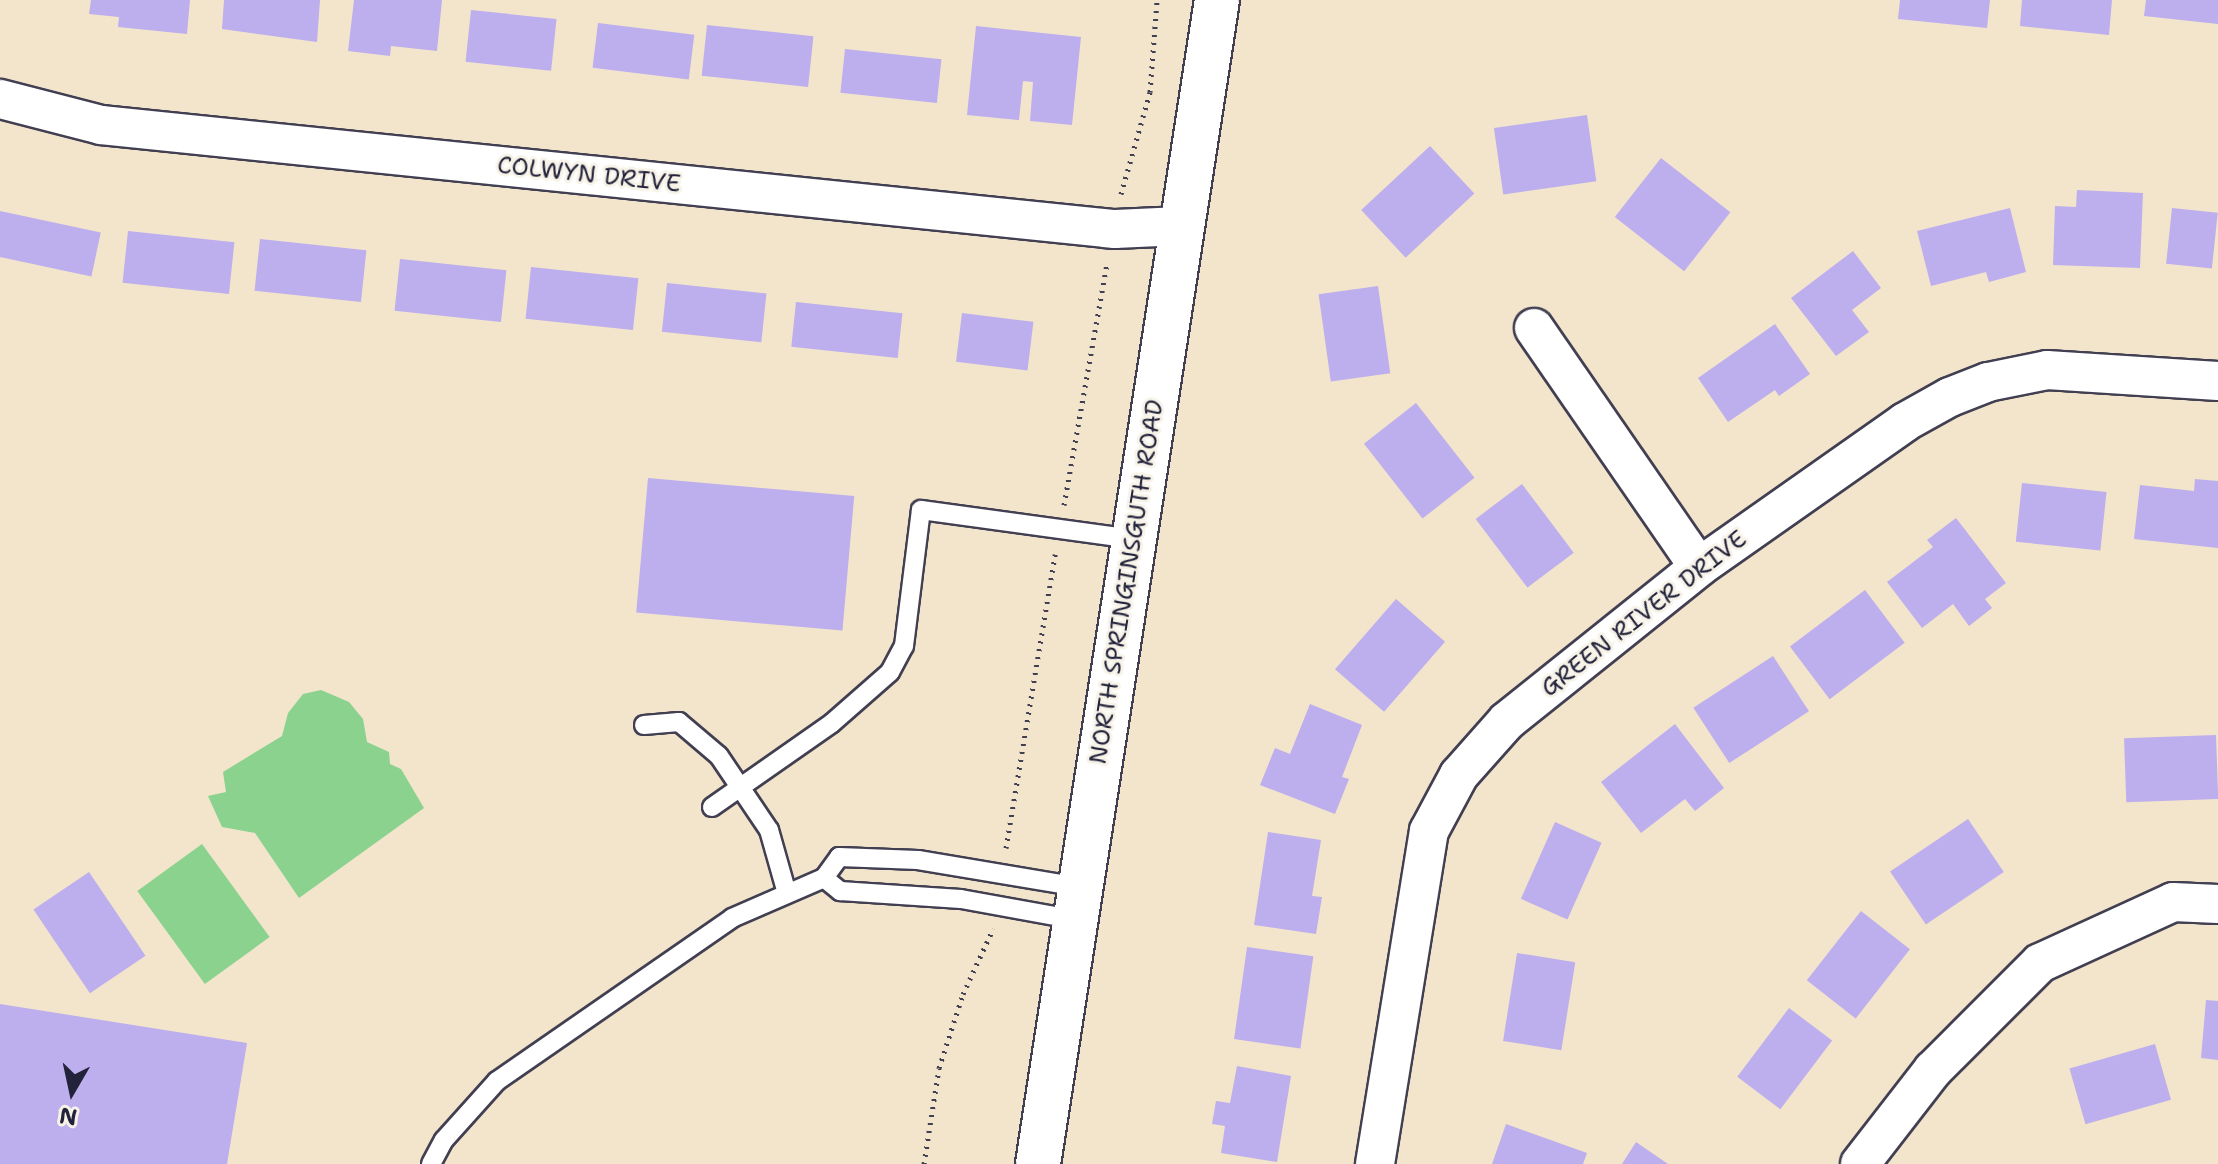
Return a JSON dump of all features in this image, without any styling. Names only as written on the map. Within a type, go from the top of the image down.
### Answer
[{"type":"street","name":"NORTH SPRINGINSGUTH ROAD","points":[[1038,1164],[1217,0]]},
{"type":"street","name":"COLWYN DRIVE","points":[[0,99],[101,125],[1115,229],[1181,226]]},
{"type":"street","points":[[1534,328],[1699,567]]},
{"type":"street","name":"GREEN RIVER DRIVE","points":[[1375,1164],[1429,831],[1459,775],[1507,721],[1699,567],[1905,422],[1988,382],[2047,370],[2218,381]]},
{"type":"street","points":[[1860,1164],[1933,1070],[2040,963],[2173,902],[2218,904]]},
{"type":"lane","points":[[712,807],[742,788],[890,672],[904,646],[921,510],[1133,539]]},
{"type":"lane","points":[[644,725],[679,722],[719,756],[769,830],[786,890]]},
{"type":"lane","points":[[431,1164],[444,1140],[497,1081],[732,918],[786,890],[824,878],[839,857],[918,860],[1002,875],[1078,904]]},
{"type":"lane","points":[[824,878],[840,891],[997,905],[1078,904]]},
{"type":"path","points":[[1002,875],[1060,529],[1115,229],[1150,92],[1160,21],[1157,0]]},
{"type":"path","points":[[924,1164],[939,1068],[963,994],[991,944],[997,905]]},
{"type":"green space","points":[[321,690],[349,702],[363,719],[367,742],[389,752],[390,764],[401,769],[424,808],[299,898],[255,833],[222,827],[208,796],[226,792],[223,772],[282,736],[288,713],[303,694]]},
{"type":"green space","points":[[202,844],[270,937],[205,984],[137,891]]},
{"type":"building","points":[[91,0],[190,0],[187,34],[118,27],[119,17],[89,14]]},
{"type":"building","points":[[224,0],[320,0],[317,42],[222,29]]},
{"type":"building","points":[[354,0],[442,0],[437,51],[391,46],[390,56],[348,51]]},
{"type":"building","points":[[1900,0],[1990,0],[1987,28],[1898,19]]},
{"type":"building","points":[[2022,0],[2112,0],[2109,35],[2020,26]]},
{"type":"building","points":[[2146,0],[2218,0],[2218,24],[2144,16]]},
{"type":"building","points":[[471,10],[557,19],[551,71],[466,62]]},
{"type":"building","points":[[598,23],[694,35],[689,79],[593,68]]},
{"type":"building","points":[[707,25],[813,36],[808,87],[702,76]]},
{"type":"building","points":[[976,26],[1081,37],[1072,125],[1030,121],[1033,82],[1023,81],[1019,120],[967,115]]},
{"type":"building","points":[[845,49],[941,59],[937,103],[840,93]]},
{"type":"building","points":[[1587,115],[1596,181],[1503,194],[1494,128]]},
{"type":"building","points":[[1430,146],[1474,194],[1406,258],[1361,210]]},
{"type":"building","points":[[1661,158],[1730,212],[1684,271],[1615,217]]},
{"type":"building","points":[[2077,190],[2143,193],[2140,268],[2053,265],[2055,206],[2076,207]]},
{"type":"building","points":[[2010,208],[2026,272],[1989,282],[1986,272],[1931,286],[1917,231]]},
{"type":"building","points":[[2172,208],[2218,213],[2212,269],[2166,264]]},
{"type":"building","points":[[0,211],[101,232],[91,276],[0,257]]},
{"type":"building","points":[[128,231],[234,242],[229,294],[123,283]]},
{"type":"building","points":[[260,239],[366,250],[361,302],[255,291]]},
{"type":"building","points":[[1853,251],[1881,288],[1852,310],[1869,332],[1836,356],[1791,298]]},
{"type":"building","points":[[400,259],[506,270],[501,322],[395,311]]},
{"type":"building","points":[[531,267],[638,278],[633,330],[526,319]]},
{"type":"building","points":[[667,283],[766,293],[761,342],[662,332]]},
{"type":"building","points":[[1378,286],[1390,373],[1331,381],[1319,294]]},
{"type":"building","points":[[796,302],[902,313],[898,358],[791,347]]},
{"type":"building","points":[[962,313],[1033,322],[1027,370],[956,362]]},
{"type":"building","points":[[1775,324],[1810,374],[1779,396],[1775,390],[1728,422],[1698,378]]},
{"type":"building","points":[[1416,403],[1474,478],[1422,518],[1364,444]]},
{"type":"building","points":[[648,478],[854,496],[842,631],[636,612]]},
{"type":"building","points":[[2195,479],[2218,481],[2218,548],[2134,539],[2140,485],[2194,491]]},
{"type":"building","points":[[2022,483],[2107,492],[2100,551],[2016,542]]},
{"type":"building","points":[[1522,484],[1574,553],[1527,588],[1476,519]]},
{"type":"building","points":[[1956,518],[2006,583],[1985,599],[1992,608],[1969,626],[1953,604],[1922,628],[1887,582],[1933,547],[1927,540]]},
{"type":"building","points":[[1865,590],[1905,643],[1830,699],[1790,647]]},
{"type":"building","points":[[1396,599],[1445,642],[1384,712],[1335,669]]},
{"type":"building","points":[[1773,656],[1809,711],[1729,763],[1693,708]]},
{"type":"building","points":[[1310,704],[1362,725],[1342,777],[1349,779],[1335,814],[1260,785],[1275,748],[1290,754]]},
{"type":"building","points":[[1675,724],[1724,788],[1695,811],[1685,799],[1641,833],[1601,782]]},
{"type":"building","points":[[2216,735],[2218,799],[2126,802],[2124,738]]},
{"type":"building","points":[[1968,819],[2004,872],[1926,925],[1890,872]]},
{"type":"building","points":[[1555,822],[1602,843],[1567,919],[1521,899]]},
{"type":"building","points":[[1268,832],[1321,840],[1312,896],[1322,897],[1316,934],[1254,925]]},
{"type":"building","points":[[89,872],[145,956],[90,993],[33,909]]},
{"type":"building","points":[[1861,911],[1910,949],[1856,1019],[1807,980]]},
{"type":"building","points":[[1247,947],[1313,956],[1300,1048],[1234,1039]]},
{"type":"building","points":[[1517,953],[1575,962],[1561,1050],[1503,1041]]},
{"type":"building","points":[[2206,1000],[2218,1001],[2218,1060],[2201,1058]]},
{"type":"building","points":[[0,1004],[247,1043],[227,1164],[0,1164]]},
{"type":"building","points":[[1789,1008],[1832,1040],[1780,1109],[1737,1077]]},
{"type":"building","points":[[2155,1044],[2171,1100],[2085,1124],[2069,1069]]},
{"type":"building","points":[[1237,1066],[1291,1076],[1277,1162],[1221,1153],[1225,1126],[1212,1124],[1216,1101],[1230,1103]]},
{"type":"building","points":[[1506,1124],[1587,1153],[1583,1164],[1492,1164]]},
{"type":"building","points":[[1636,1142],[1668,1164],[1622,1164]]}]
